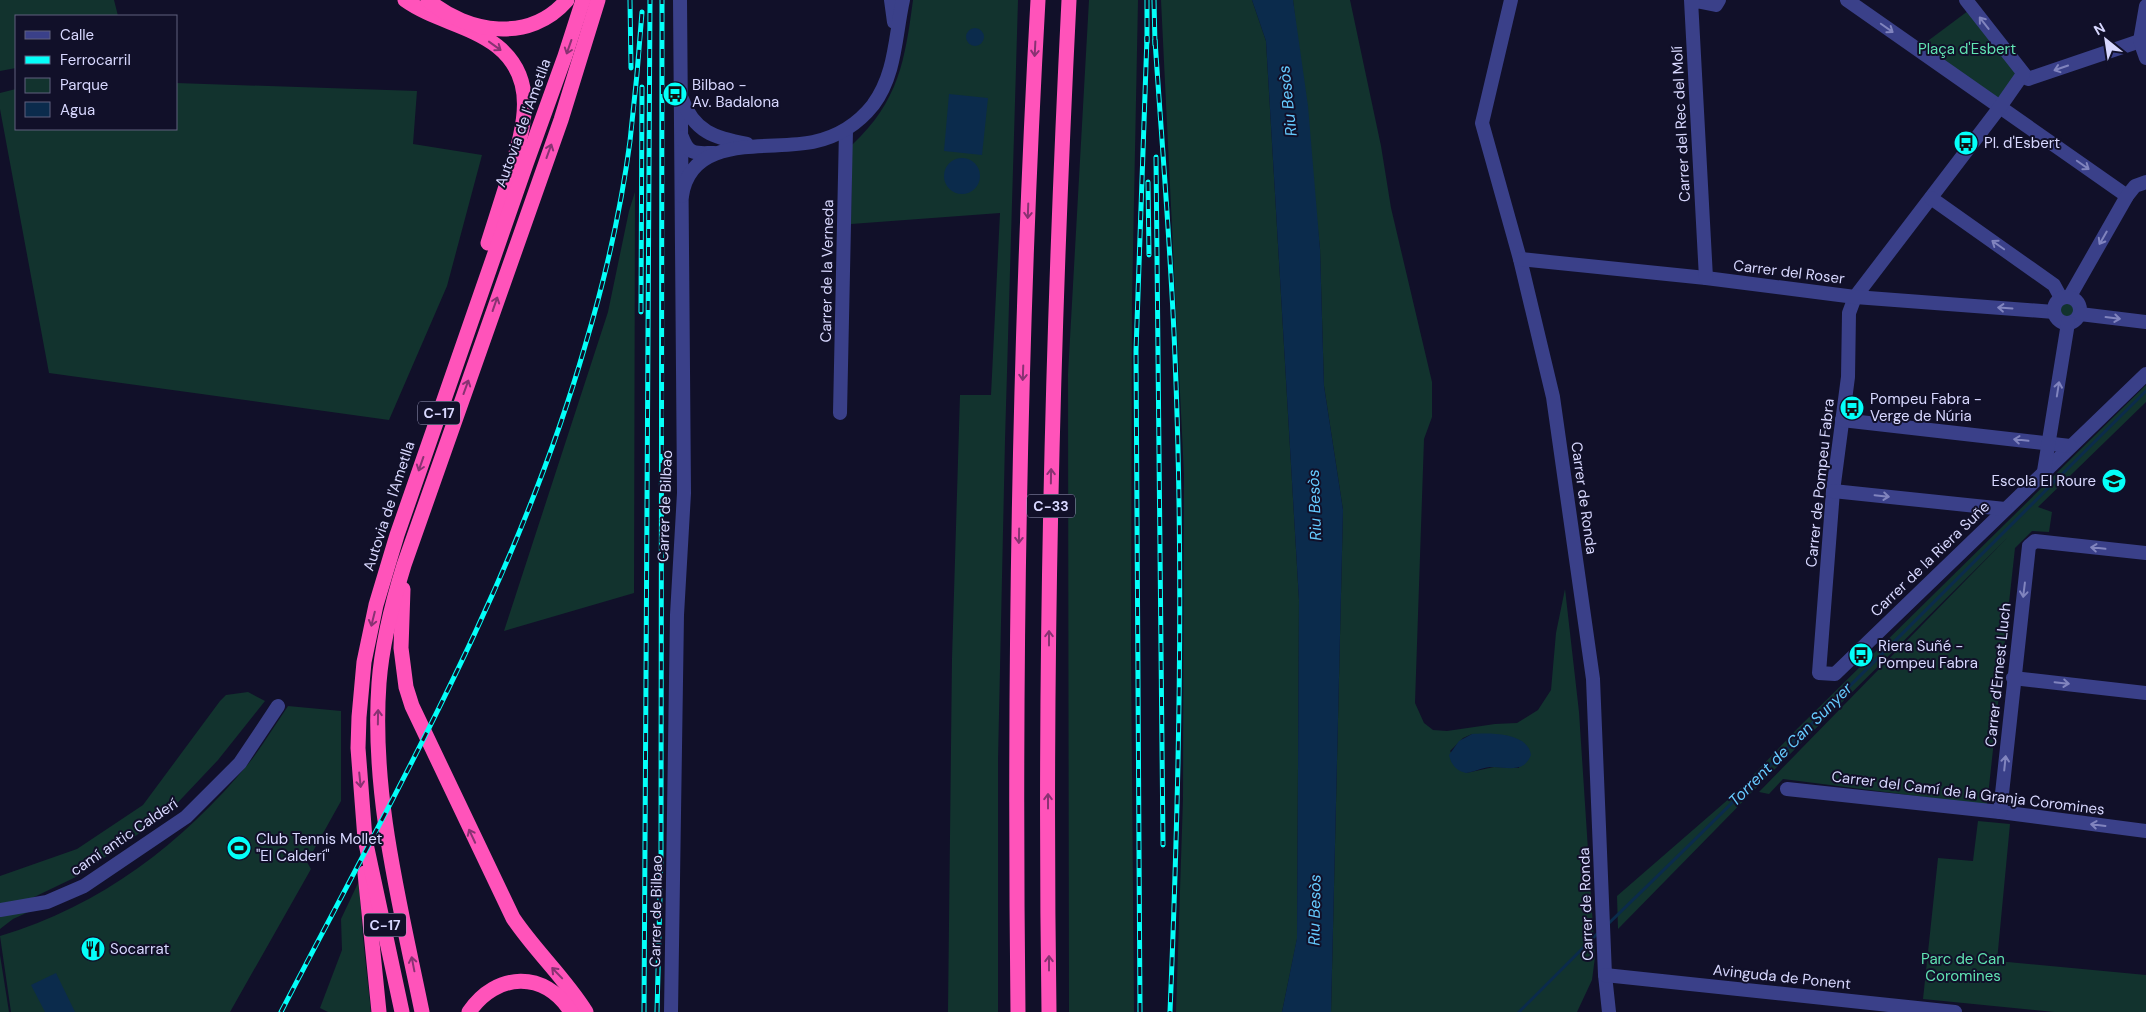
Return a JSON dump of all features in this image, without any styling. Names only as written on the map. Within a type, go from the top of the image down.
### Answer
[{"type":"highway","points":[[405,0],[422,11],[445,20],[497,46],[506,55],[518,74],[522,85],[525,115],[523,132],[470,298],[430,436]]},
{"type":"highway","points":[[419,0],[445,20]]},
{"type":"highway","points":[[428,0],[443,11],[465,22],[479,26],[510,29],[536,24],[549,17],[567,0]]},
{"type":"highway","name":"Autovia de l'Ametlla","points":[[402,1012],[365,839],[358,748],[364,662],[384,577],[430,436],[565,56],[583,0]]},
{"type":"highway","name":"C-17","points":[[422,1012],[396,882],[381,790],[378,756],[379,682],[384,641],[404,565],[561,120],[598,0]]},
{"type":"highway","name":"C-33","points":[[1018,1012],[1016,888],[1019,553],[1026,279],[1038,0]]},
{"type":"highway","name":"C-33","points":[[1049,1012],[1049,558],[1058,252],[1069,0]]},
{"type":"highway","points":[[404,565],[401,648],[406,687],[412,706],[513,918],[532,945],[569,985],[586,1012]]},
{"type":"highway","points":[[365,839],[365,870],[379,1012]]},
{"type":"highway","points":[[469,1012],[482,997],[493,989],[503,984],[521,981],[545,986],[559,997],[571,1012]]},
{"type":"street","name":"Carrer de Bilbao","points":[[671,1012],[677,615],[684,493],[683,144],[680,0]]},
{"type":"street","points":[[891,0],[894,19],[895,55]]},
{"type":"street","points":[[713,135],[695,136],[683,144],[693,153],[718,152],[755,146],[813,142],[846,130],[874,104],[886,82],[895,55],[904,0]]},
{"type":"street","name":"Carrer de Ronda","points":[[1511,0],[1482,123],[1520,259],[1553,397],[1593,679],[1605,975],[1609,1012]]},
{"type":"street","name":"Carrer del Rec del Molí","points":[[1706,278],[1690,0],[1716,5],[1719,0]]},
{"type":"street","points":[[1847,0],[2127,196]]},
{"type":"street","points":[[1966,0],[2026,77]]},
{"type":"street","points":[[2146,6],[2140,41],[2146,58]]},
{"type":"street","points":[[1855,297],[2000,107],[2026,77],[2140,41]]},
{"type":"street","points":[[682,98],[688,114],[705,132],[755,146]]},
{"type":"street","name":"Carrer de la Verneda","points":[[840,413],[846,130]]},
{"type":"street","points":[[682,196],[683,186],[690,173],[705,158],[718,152]]},
{"type":"street","points":[[1931,198],[2054,285],[2065,297],[2080,304],[2080,314],[2076,320],[2068,323],[2059,320],[2054,312],[2056,303],[2065,297],[2127,196],[2135,186],[2146,182]]},
{"type":"street","name":"Carrer del Roser","points":[[1520,259],[1706,278],[1855,297],[2054,312]]},
{"type":"street","name":"Carrer de Pompeu Fabra","points":[[1819,673],[1834,491],[1848,377],[1849,313],[1855,297]]},
{"type":"street","points":[[2080,314],[2146,322]]},
{"type":"street","points":[[2044,471],[2068,323]]},
{"type":"street","name":"Carrer de la Riera Suñe","points":[[1819,673],[1835,674],[2146,374]]},
{"type":"street","points":[[1842,420],[2070,446]]},
{"type":"street","points":[[1834,491],[2005,509]]},
{"type":"street","name":"Carrer d'Ernest Lluch","points":[[2000,812],[2013,678],[2029,546],[2035,541],[2146,553]]},
{"type":"street","points":[[2013,678],[2146,693]]},
{"type":"street","name":"camí antic Calderí","points":[[0,910],[48,902],[84,886],[186,817],[240,763],[278,706]]},
{"type":"street","name":"Carrer del Camí de la Granja Coromines","points":[[1786,789],[2000,812],[2146,831]]},
{"type":"street","name":"Avinguda de Ponent","points":[[1605,975],[1879,1007],[1956,1012]]},
{"type":"green space","points":[[0,0],[114,0],[118,15],[15,15],[15,68],[0,71]]},
{"type":"green space","points":[[913,0],[1018,0],[998,760],[998,1012],[948,1012],[952,659],[960,395],[991,395],[1000,213],[851,224],[852,145],[868,129],[890,96],[903,61]]},
{"type":"green space","points":[[1089,0],[1138,0],[1132,301],[1131,653],[1134,1012],[1069,1012],[1068,374]]},
{"type":"green space","points":[[1161,0],[1252,0],[1266,41],[1299,600],[1297,939],[1282,1012],[1176,1012],[1183,799],[1184,475]]},
{"type":"green space","points":[[1293,0],[1350,0],[1381,146],[1391,208],[1432,382],[1432,417],[1424,439],[1415,703],[1424,723],[1433,730],[1447,731],[1495,724],[1517,723],[1538,710],[1551,690],[1556,633],[1565,589],[1579,712],[1595,957],[1592,980],[1577,1012],[1331,1012],[1343,510],[1324,386],[1320,249]],"holes":[[[1472,734],[1508,736],[1521,741],[1519,768],[1494,767],[1466,773],[1450,751],[1463,738]]]},
{"type":"green space","name":"Plaça d'Esbert","points":[[1972,8],[2020,69],[2003,103],[1917,49]]},
{"type":"green space","points":[[178,83],[417,91],[413,144],[482,155],[447,286],[389,420],[49,373],[0,109],[0,93],[15,89],[15,130],[178,130]]},
{"type":"green space","points":[[635,192],[634,593],[504,631],[608,312],[629,211]]},
{"type":"green space","points":[[2067,297],[2076,301],[2080,310],[2076,319],[2067,323],[2058,319],[2054,310],[2058,301]]},
{"type":"green space","points":[[2146,385],[2146,402],[2038,507],[2052,512],[2049,532],[2032,531],[2015,548],[1987,805],[1783,779],[1769,794],[1759,792],[2007,538],[1763,781],[1618,929],[1617,896],[1739,790],[1797,729]]},
{"type":"green space","points":[[248,692],[265,701],[218,760],[167,814],[78,876],[30,899],[35,909],[13,919],[0,929],[0,876],[77,849],[143,805],[220,701],[226,695]]},
{"type":"green space","name":"Club Tennis Mollet \"El Calderí\"","points":[[288,706],[341,711],[341,801],[307,862],[311,869],[230,1012],[11,1012],[0,936],[72,908],[138,868],[168,845],[196,820],[249,763]]},
{"type":"green space","name":"Parc de Can Coromines","points":[[1978,821],[2010,824],[1997,961],[2146,975],[2146,1012],[2054,1012],[1923,999],[1938,858],[1973,861]]},
{"type":"green space","points":[[359,881],[371,1012],[328,1012],[320,1008],[342,950],[341,919]]},
{"type":"green space","points":[[0,955],[9,1012],[0,1012]]},
{"type":"water","name":"Riu Besòs","points":[[1252,0],[1293,0],[1308,106],[1320,249],[1324,386],[1343,510],[1331,1012],[1282,1012],[1297,938],[1299,600],[1266,41]]},
{"type":"water","points":[[975,28],[983,33],[984,37],[979,45],[975,46],[967,41],[966,37],[971,29]]},
{"type":"water","points":[[949,94],[988,98],[982,155],[944,151]]},
{"type":"water","points":[[962,158],[969,159],[975,163],[979,169],[979,183],[975,189],[969,193],[962,194],[955,193],[949,189],[945,183],[944,176],[945,169],[949,163],[955,159]]},
{"type":"water","points":[[1472,734],[1497,734],[1515,738],[1528,747],[1531,755],[1528,761],[1519,767],[1490,767],[1466,773],[1463,772],[1453,765],[1449,755],[1459,741]]},
{"type":"water","points":[[56,973],[75,1012],[45,1012],[31,985]]},
{"type":"waterway","name":"Torrent de Can Sunyer","points":[[1608,924],[1744,792],[2146,391]]},
{"type":"waterway","name":"Torrent de Can Sunyer","points":[[1519,1012],[1598,933]]},
{"type":"railway","points":[[630,0],[631,68]]},
{"type":"railway","points":[[644,1012],[650,0]]},
{"type":"railway","points":[[657,1012],[661,854],[662,0]]},
{"type":"railway","points":[[1147,0],[1147,42]]},
{"type":"railway","points":[[1154,0],[1155,45]]},
{"type":"railway","points":[[281,1012],[450,686],[525,519],[557,434],[592,321],[617,219],[630,141],[642,12]]},
{"type":"railway","points":[[1140,1012],[1136,351],[1147,37]]},
{"type":"railway","points":[[1155,40],[1169,238],[1178,439],[1180,603],[1178,766],[1170,1012]]},
{"type":"railway","points":[[641,312],[642,87]]},
{"type":"railway","points":[[1156,157],[1163,845]]},
{"type":"railway","points":[[1148,182],[1149,255]]},
{"type":"place","name":"Bilbao - Av. Badalona","points":[[675,94]]},
{"type":"place","name":"Pl. d'Esbert","points":[[1966,143]]},
{"type":"place","name":"Pompeu Fabra - Verge de Núria","points":[[1852,408]]},
{"type":"place","name":"Escola El Roure","points":[[2114,481]]},
{"type":"place","name":"Riera Suñé - Pompeu Fabra","points":[[1861,655]]},
{"type":"place","name":"Club Tennis Mollet \"El Calderí\"","points":[[239,848]]},
{"type":"place","name":"Socarrat","points":[[93,949]]}]
